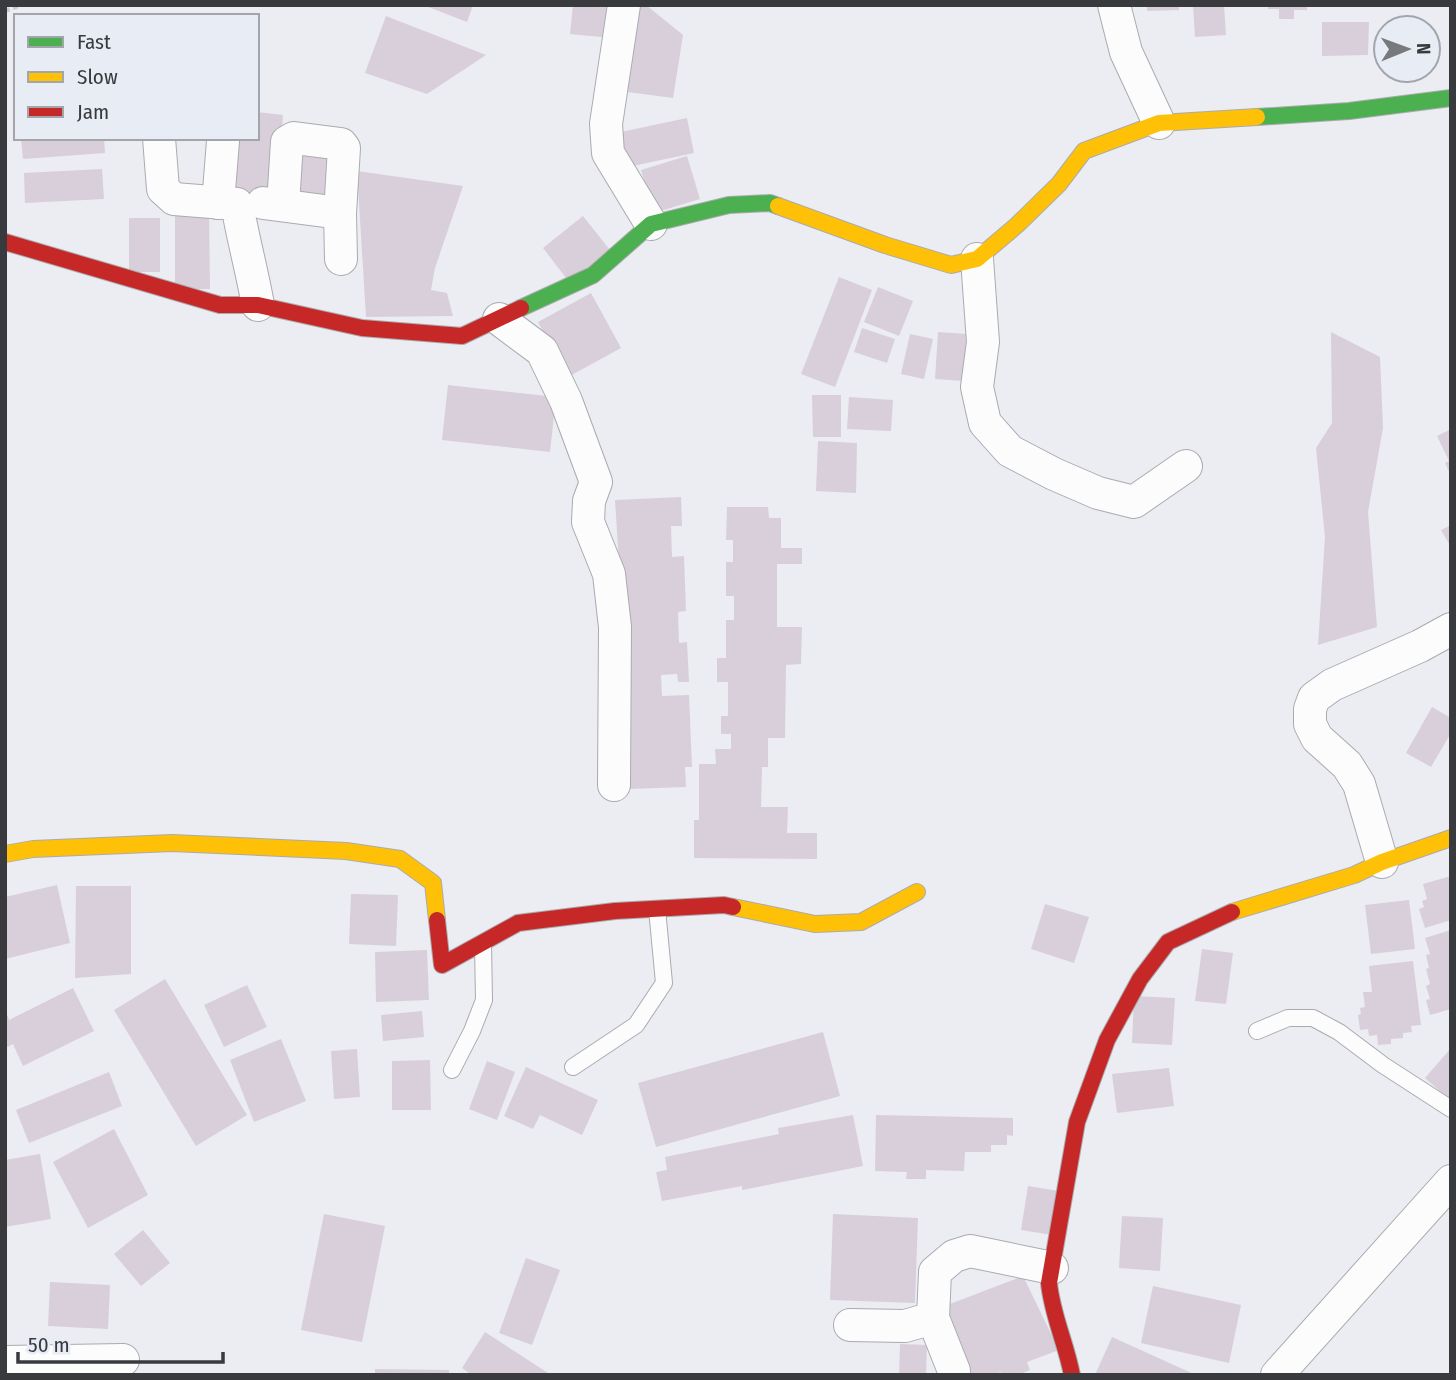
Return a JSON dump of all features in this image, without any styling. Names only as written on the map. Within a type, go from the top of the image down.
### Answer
[{"type":"street","points":[[624,5],[606,124],[608,153],[651,224]]},
{"type":"street","points":[[1114,5],[1126,52],[1159,123]]},
{"type":"street","points":[[5,242],[220,305],[258,305],[362,328],[462,336],[593,275],[651,224],[729,205],[770,203],[885,246],[951,265],[977,259],[1017,225],[1059,184],[1084,151],[1159,123],[1349,111],[1451,99]]},
{"type":"street","points":[[283,205],[287,142],[294,138],[341,144],[344,148],[340,213],[341,259]]},
{"type":"street","points":[[159,140],[163,189],[174,199],[228,204],[256,202],[340,213]]},
{"type":"street","points":[[223,141],[228,204],[251,265],[258,305]]},
{"type":"street","points":[[977,259],[983,342],[977,387],[985,423],[1010,451],[1087,488],[1133,502],[1186,466]]},
{"type":"street","points":[[499,318],[542,351],[566,401],[596,482],[589,501],[588,522],[609,575],[615,627],[614,785]]},
{"type":"street","points":[[1382,862],[1359,784],[1347,765],[1317,738],[1310,723],[1310,709],[1314,698],[1332,685],[1420,646],[1451,629]]},
{"type":"street","points":[[1072,1375],[1067,1349],[1051,1306],[1049,1283],[1077,1122],[1107,1041],[1140,979],[1167,942],[1235,910],[1354,875],[1382,862],[1451,838]]},
{"type":"street","points":[[5,854],[33,849],[172,843],[346,851],[400,859],[433,883],[442,965],[518,923],[615,911],[724,905],[815,925],[861,922],[917,892]]},
{"type":"street","points":[[1277,1375],[1451,1181]]},
{"type":"street","points":[[954,1371],[933,1318],[935,1272],[954,1256],[970,1251],[1052,1268]]},
{"type":"street","points":[[850,1325],[905,1326],[933,1318]]},
{"type":"street","points":[[5,1362],[123,1360]]},
{"type":"lane","points":[[573,1067],[636,1025],[664,983],[657,909]]},
{"type":"lane","points":[[452,1070],[484,1000],[483,942]]},
{"type":"lane","points":[[1257,1031],[1288,1017],[1312,1018],[1339,1032],[1383,1065],[1451,1109]]},
{"type":"path","points":[[5,11],[21,5]]},
{"type":"building","points":[[423,5],[473,5],[467,22]]},
{"type":"building","points":[[573,5],[613,5],[611,38],[570,34]]},
{"type":"building","points":[[632,5],[646,5],[683,35],[673,98],[620,91]]},
{"type":"building","points":[[1147,5],[1179,5],[1179,10],[1147,11]]},
{"type":"building","points":[[1193,5],[1224,5],[1226,35],[1195,37]]},
{"type":"building","points":[[1268,5],[1307,5],[1307,10],[1294,10],[1294,19],[1279,19],[1279,9],[1268,9]]},
{"type":"building","points":[[386,16],[486,55],[427,94],[365,73]]},
{"type":"building","points":[[1322,22],[1369,22],[1368,55],[1322,56]]},
{"type":"building","points":[[259,112],[283,115],[277,197],[227,191],[231,140],[259,140]]},
{"type":"building","points":[[687,118],[694,153],[628,167],[621,132]]},
{"type":"building","points":[[21,140],[104,140],[105,153],[23,159]]},
{"type":"building","points":[[292,143],[340,148],[334,205],[290,202]]},
{"type":"building","points":[[687,156],[700,199],[654,213],[641,170]]},
{"type":"building","points":[[102,169],[104,199],[25,203],[24,173]]},
{"type":"building","points":[[357,171],[463,186],[435,268],[431,290],[447,293],[453,316],[366,317]]},
{"type":"building","points":[[175,210],[209,210],[210,289],[175,289]]},
{"type":"building","points":[[583,216],[610,250],[570,283],[543,248]]},
{"type":"building","points":[[129,218],[160,218],[160,272],[129,272]]},
{"type":"building","points":[[839,277],[872,290],[835,387],[801,374]]},
{"type":"building","points":[[878,287],[913,301],[899,336],[864,322]]},
{"type":"building","points":[[591,293],[621,348],[568,377],[538,322]]},
{"type":"building","points":[[862,328],[895,339],[887,363],[854,352]]},
{"type":"building","points":[[938,332],[967,334],[964,381],[935,379]]},
{"type":"building","points":[[1331,332],[1380,357],[1383,428],[1368,512],[1377,627],[1318,645],[1325,537],[1316,448],[1332,423]]},
{"type":"building","points":[[910,334],[933,339],[924,379],[901,374]]},
{"type":"building","points":[[448,385],[556,397],[550,452],[442,440]]},
{"type":"building","points":[[812,395],[841,395],[841,437],[813,437]]},
{"type":"building","points":[[849,397],[893,400],[891,431],[847,429]]},
{"type":"building","points":[[1451,429],[1451,476],[1445,463],[1449,461],[1437,436]]},
{"type":"building","points":[[818,441],[857,443],[856,493],[816,491]]},
{"type":"building","points":[[681,497],[682,526],[671,526],[672,557],[684,556],[686,611],[678,612],[679,643],[687,642],[689,682],[678,682],[677,674],[661,675],[662,696],[689,695],[692,767],[685,767],[686,787],[628,789],[623,625],[615,500]]},
{"type":"building","points":[[727,507],[768,507],[769,518],[781,518],[781,548],[802,548],[802,564],[777,564],[777,627],[802,627],[801,664],[786,665],[785,738],[768,738],[768,767],[762,767],[761,807],[788,807],[787,833],[817,833],[817,859],[694,858],[694,820],[699,820],[699,764],[716,764],[715,749],[731,749],[731,734],[721,734],[721,716],[728,716],[728,682],[717,682],[717,658],[726,658],[726,620],[734,620],[734,596],[726,596],[726,562],[733,562],[733,540],[726,540]]},
{"type":"building","points":[[1451,525],[1451,547],[1441,530]]},
{"type":"building","points":[[1432,707],[1451,718],[1451,733],[1431,767],[1406,753]]},
{"type":"building","points":[[1451,876],[1451,920],[1425,928],[1419,909],[1424,907],[1422,901],[1427,899],[1423,884]]},
{"type":"building","points":[[57,885],[70,943],[5,959],[5,897]]},
{"type":"building","points":[[76,886],[131,886],[131,974],[75,978]]},
{"type":"building","points":[[351,894],[398,895],[396,946],[349,944]]},
{"type":"building","points":[[1409,900],[1415,949],[1371,954],[1365,905]]},
{"type":"building","points":[[1045,904],[1089,917],[1074,963],[1031,949]]},
{"type":"building","points":[[1451,930],[1451,1009],[1430,1015],[1426,1000],[1430,999],[1426,986],[1430,984],[1426,955],[1430,954],[1425,938]]},
{"type":"building","points":[[1202,949],[1233,953],[1226,1004],[1195,1001]]},
{"type":"building","points":[[427,950],[429,1000],[376,1002],[375,952]]},
{"type":"building","points":[[1413,961],[1421,1025],[1411,1026],[1412,1032],[1403,1033],[1403,1038],[1391,1039],[1391,1044],[1378,1045],[1377,1035],[1369,1036],[1368,1029],[1360,1030],[1358,1015],[1361,1014],[1360,1008],[1365,1007],[1363,992],[1372,992],[1369,966]]},
{"type":"building","points":[[165,979],[247,1115],[196,1146],[114,1010]]},
{"type":"building","points":[[247,985],[267,1027],[224,1047],[204,1005]]},
{"type":"building","points":[[73,988],[94,1031],[23,1066],[13,1044],[5,1048],[5,1009],[9,1020]]},
{"type":"building","points":[[1134,996],[1175,998],[1172,1045],[1132,1043]]},
{"type":"building","points":[[422,1011],[424,1037],[383,1041],[381,1015]]},
{"type":"building","points":[[823,1032],[840,1096],[656,1147],[638,1083]]},
{"type":"building","points":[[281,1039],[306,1101],[254,1122],[230,1060]]},
{"type":"building","points":[[1451,1048],[1451,1101],[1425,1078]]},
{"type":"building","points":[[357,1049],[360,1097],[334,1099],[331,1051]]},
{"type":"building","points":[[430,1060],[431,1110],[392,1110],[392,1061]]},
{"type":"building","points":[[487,1061],[515,1072],[497,1120],[469,1109]]},
{"type":"building","points":[[526,1067],[598,1100],[582,1135],[540,1115],[533,1129],[504,1116]]},
{"type":"building","points":[[1169,1068],[1174,1106],[1117,1113],[1112,1074]]},
{"type":"building","points":[[109,1072],[122,1106],[29,1143],[16,1110]]},
{"type":"building","points":[[853,1115],[863,1166],[742,1190],[742,1186],[662,1201],[656,1172],[667,1170],[665,1157],[779,1134],[778,1128]]},
{"type":"building","points":[[876,1115],[1013,1118],[1013,1136],[1007,1135],[1007,1145],[991,1145],[991,1152],[965,1152],[964,1171],[926,1170],[926,1179],[906,1179],[907,1172],[875,1171]]},
{"type":"building","points":[[114,1129],[148,1195],[88,1228],[53,1162]]},
{"type":"building","points":[[40,1154],[51,1219],[5,1227],[5,1160]]},
{"type":"building","points":[[1028,1186],[1059,1191],[1052,1235],[1021,1230]]},
{"type":"building","points":[[324,1214],[385,1226],[362,1342],[301,1330]]},
{"type":"building","points":[[833,1214],[918,1218],[915,1303],[830,1300]]},
{"type":"building","points":[[1122,1216],[1163,1218],[1160,1271],[1119,1268]]},
{"type":"building","points":[[143,1230],[170,1263],[141,1286],[114,1254]]},
{"type":"building","points":[[526,1258],[560,1270],[532,1345],[499,1333]]},
{"type":"building","points":[[1023,1276],[1059,1350],[1027,1362],[1030,1370],[1018,1375],[1002,1375],[1001,1372],[993,1375],[968,1375],[942,1307]]},
{"type":"building","points":[[50,1282],[110,1285],[108,1329],[48,1326]]},
{"type":"building","points":[[1153,1286],[1241,1305],[1229,1363],[1141,1343]]},
{"type":"building","points":[[485,1332],[551,1375],[472,1375],[462,1368]]},
{"type":"building","points":[[1112,1337],[1196,1375],[1095,1375]]},
{"type":"building","points":[[900,1344],[927,1345],[926,1375],[899,1375]]},
{"type":"building","points":[[375,1369],[449,1370],[449,1375],[375,1375]]},
{"type":"traffic: fast","points":[[1257,117],[1349,111],[1451,98]]},
{"type":"traffic: fast","points":[[521,308],[593,275],[651,224],[729,205],[770,203],[778,206]]},
{"type":"traffic: slow","points":[[778,206],[885,245],[951,265],[977,259],[1017,225],[1059,184],[1084,151],[1159,123],[1257,117]]},
{"type":"traffic: slow","points":[[1232,912],[1354,875],[1382,862],[1451,838]]},
{"type":"traffic: slow","points":[[5,854],[33,849],[172,843],[346,851],[400,859],[433,883],[437,920]]},
{"type":"traffic: slow","points":[[733,907],[815,924],[861,922],[917,892]]},
{"type":"traffic: jam","points":[[5,242],[220,305],[258,305],[362,328],[462,336],[521,308]]},
{"type":"traffic: jam","points":[[437,920],[442,965],[518,923],[615,911],[724,905],[733,907]]},
{"type":"traffic: jam","points":[[1072,1375],[1049,1283],[1077,1122],[1107,1040],[1140,979],[1168,942],[1232,912]]}]
